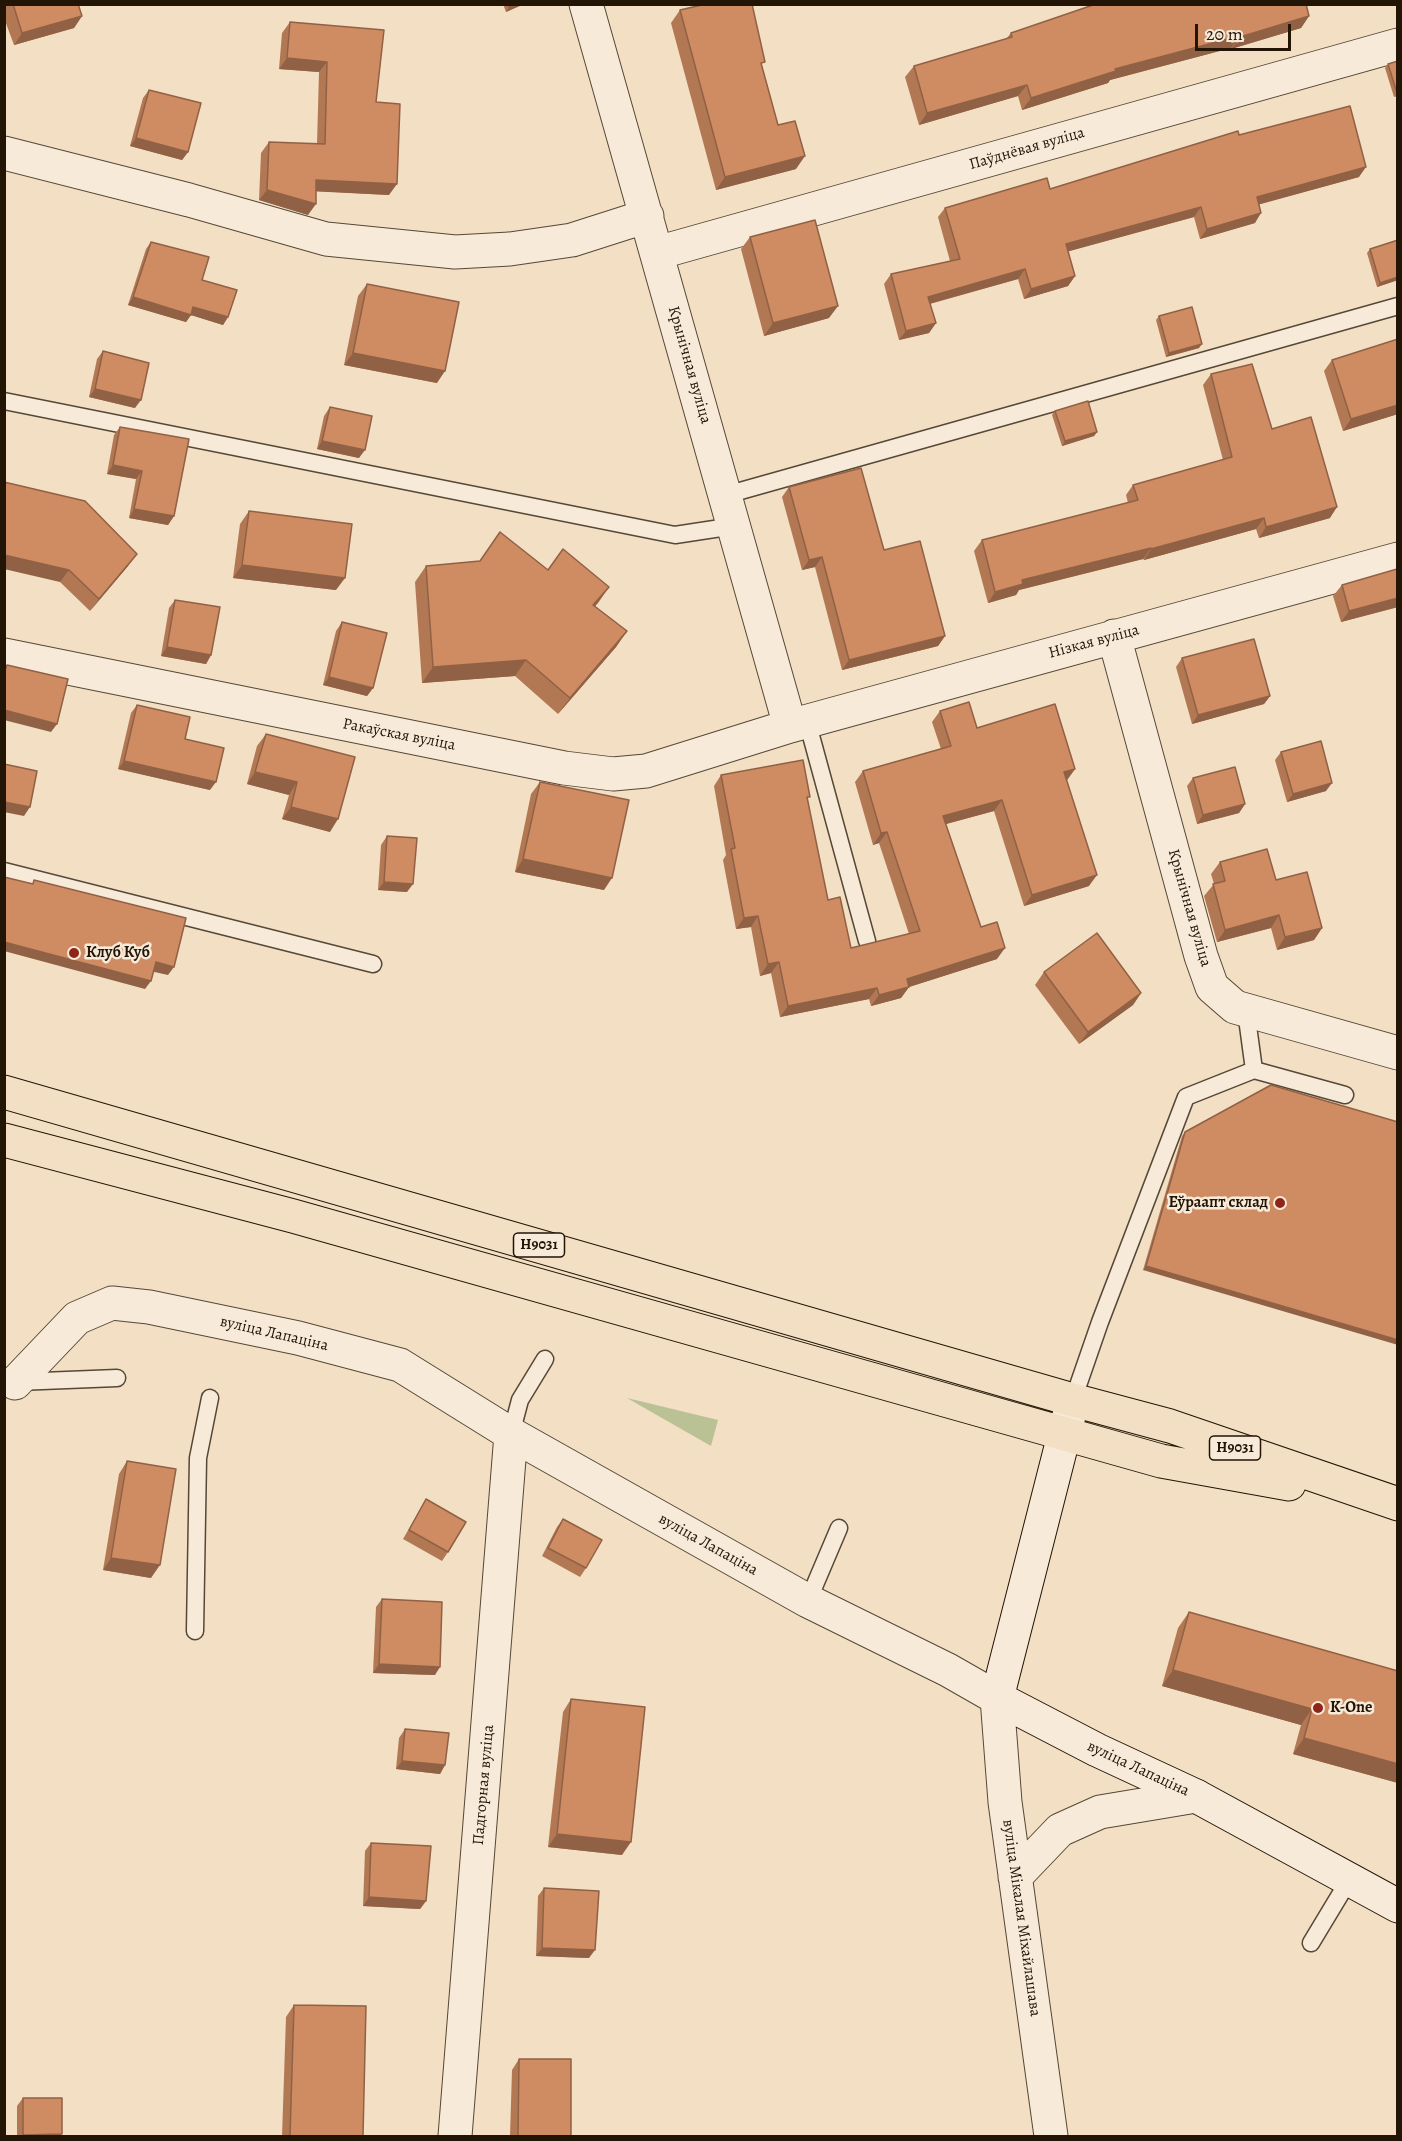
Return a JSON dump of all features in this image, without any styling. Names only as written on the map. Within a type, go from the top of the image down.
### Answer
[{"type":"main road","name":"Н9031","points":[[4,1092],[1170,1426],[1396,1503]]},
{"type":"main road","name":"Н9031","points":[[4,1140],[304,1220],[1161,1461],[1396,1503]]},
{"type":"street","name":"Крынічная вуліца","points":[[586,4],[730,511],[799,723]]},
{"type":"street","name":"Паўднёвая вуліца","points":[[657,253],[1398,45]]},
{"type":"street","points":[[4,153],[189,200],[326,239],[455,252],[510,249],[572,240],[647,216]]},
{"type":"street","name":"Нізкая вуліца","points":[[799,723],[1398,559]]},
{"type":"street","name":"Крынічная вуліца","points":[[1114,636],[1201,956],[1212,987],[1236,1007],[1245,1011],[1398,1053]]},
{"type":"street","name":"Ракаўская вуліца","points":[[4,655],[564,768],[613,774],[646,771],[799,723]]},
{"type":"street","name":"вуліца Лапаціна","points":[[10,1383],[77,1318],[112,1303],[149,1307],[298,1338],[400,1365],[511,1434],[808,1601],[948,1670],[1097,1750],[1196,1796],[1398,1906]]},
{"type":"street","name":"вуліца Мікалая Міхайлашава","points":[[1051,2136],[1005,1802],[997,1698],[1073,1400]]},
{"type":"street","name":"Падгорная вуліца","points":[[455,2136],[511,1434]]},
{"type":"street","points":[[1015,1876],[1060,1830],[1100,1812],[1196,1796]]},
{"type":"lane","points":[[4,401],[675,535],[730,511],[1398,306]]},
{"type":"lane","points":[[799,723],[867,941]]},
{"type":"lane","points":[[4,871],[373,964]]},
{"type":"lane","points":[[1245,1011],[1254,1070]]},
{"type":"lane","points":[[1073,1400],[1100,1322],[1186,1097],[1254,1070],[1345,1095]]},
{"type":"lane","points":[[511,1434],[520,1400],[545,1359]]},
{"type":"lane","points":[[10,1383],[117,1378]]},
{"type":"lane","points":[[195,1631],[198,1458],[210,1398]]},
{"type":"lane","points":[[808,1601],[839,1528]]},
{"type":"lane","points":[[1311,1943],[1349,1880]]},
{"type":"green space","points":[[627,1398],[718,1420],[711,1446]]},
{"type":"building","points":[[13,4],[78,4],[82,16],[22,33]]},
{"type":"building","points":[[706,4],[752,4],[765,62],[761,63],[778,125],[795,121],[805,156],[725,177],[680,10]]},
{"type":"building","points":[[1096,4],[1306,4],[1309,16],[1240,37],[1115,69],[1116,71],[1031,98],[1027,85],[927,113],[914,66],[1012,37],[1011,33]]},
{"type":"building","points":[[290,22],[384,30],[376,102],[400,104],[397,184],[316,180],[316,204],[267,190],[269,142],[325,144],[327,62],[287,58]]},
{"type":"building","points":[[1398,61],[1398,93],[1397,93],[1388,64]]},
{"type":"building","points":[[149,90],[201,103],[188,152],[136,138]]},
{"type":"building","points":[[1350,106],[1366,167],[1257,197],[1261,213],[1207,229],[1201,207],[1066,244],[1075,276],[1031,289],[1025,269],[928,297],[936,323],[906,331],[891,274],[960,259],[945,208],[1047,178],[1050,189],[1238,131],[1239,135]]},
{"type":"building","points":[[815,220],[838,306],[773,323],[750,237]]},
{"type":"building","points":[[1398,240],[1398,277],[1380,283],[1370,249]]},
{"type":"building","points":[[151,242],[209,257],[202,280],[237,290],[228,317],[193,307],[191,315],[133,297]]},
{"type":"building","points":[[367,284],[459,302],[445,371],[353,353]]},
{"type":"building","points":[[1192,307],[1202,344],[1169,353],[1159,316]]},
{"type":"building","points":[[1398,339],[1398,405],[1351,419],[1332,360]]},
{"type":"building","points":[[103,351],[149,363],[141,400],[95,389]]},
{"type":"building","points":[[1252,364],[1272,429],[1311,417],[1337,507],[1266,527],[1264,518],[1151,549],[1022,580],[1023,584],[995,592],[982,540],[1138,500],[1133,485],[1232,457],[1211,374]]},
{"type":"building","points":[[1088,401],[1097,432],[1065,441],[1055,411]]},
{"type":"building","points":[[330,407],[372,416],[365,450],[322,441]]},
{"type":"building","points":[[120,427],[189,439],[174,516],[134,509],[142,471],[113,465]]},
{"type":"building","points":[[861,468],[884,550],[920,541],[945,636],[849,660],[822,557],[809,560],[789,487]]},
{"type":"building","points":[[4,482],[85,501],[137,554],[99,599],[69,570],[4,555]]},
{"type":"building","points":[[249,511],[352,524],[345,578],[242,565]]},
{"type":"building","points":[[500,532],[548,570],[563,549],[609,587],[593,605],[627,631],[570,698],[526,660],[433,667],[426,566],[480,561]]},
{"type":"building","points":[[1397,569],[1398,598],[1349,611],[1342,585]]},
{"type":"building","points":[[175,600],[220,607],[211,655],[167,647]]},
{"type":"building","points":[[342,622],[387,633],[373,688],[329,677]]},
{"type":"building","points":[[1254,639],[1270,696],[1198,715],[1182,658]]},
{"type":"building","points":[[7,665],[68,679],[57,724],[4,710],[4,673]]},
{"type":"building","points":[[969,702],[977,728],[1055,704],[1075,769],[1064,772],[1097,875],[1032,895],[1002,800],[943,816],[981,927],[997,922],[1005,948],[907,979],[909,987],[879,995],[877,988],[788,1006],[779,962],[768,964],[758,916],[744,918],[731,849],[735,848],[721,775],[803,760],[810,797],[807,797],[828,900],[840,897],[851,948],[920,931],[887,832],[881,833],[863,771],[951,746],[940,711]]},
{"type":"building","points":[[137,705],[190,717],[185,739],[224,748],[216,782],[124,761]]},
{"type":"building","points":[[266,734],[355,757],[338,819],[291,807],[297,782],[255,772]]},
{"type":"building","points":[[1321,741],[1332,783],[1293,794],[1281,752]]},
{"type":"building","points":[[4,764],[37,771],[30,807],[4,802]]},
{"type":"building","points":[[1235,767],[1245,804],[1203,815],[1193,778]]},
{"type":"building","points":[[540,782],[629,800],[612,878],[523,859]]},
{"type":"building","points":[[387,836],[417,838],[413,884],[384,882]]},
{"type":"building","points":[[1267,849],[1276,880],[1307,872],[1322,928],[1285,937],[1279,915],[1225,930],[1213,884],[1225,881],[1220,862]]},
{"type":"building","points":[[4,877],[33,884],[34,880],[186,918],[174,967],[156,962],[151,981],[4,942]]},
{"type":"building","points":[[1097,933],[1141,993],[1088,1032],[1044,972]]},
{"type":"building","name":"Еўраапт склад","points":[[1271,1085],[1398,1122],[1398,1340],[1146,1266],[1185,1132]]},
{"type":"building","points":[[127,1461],[176,1469],[160,1565],[111,1558]]},
{"type":"building","points":[[426,1499],[466,1522],[448,1552],[409,1530]]},
{"type":"building","points":[[563,1519],[602,1540],[586,1568],[548,1548]]},
{"type":"building","points":[[382,1599],[442,1602],[440,1667],[379,1664]]},
{"type":"building","name":"K-One","points":[[1189,1612],[1398,1671],[1398,1764],[1304,1738],[1312,1709],[1173,1670]]},
{"type":"building","points":[[571,1699],[645,1707],[631,1842],[557,1834]]},
{"type":"building","points":[[405,1729],[449,1733],[445,1765],[402,1761]]},
{"type":"building","points":[[371,1843],[431,1846],[426,1901],[369,1897]]},
{"type":"building","points":[[544,1888],[599,1891],[595,1950],[542,1948]]},
{"type":"building","points":[[294,2005],[366,2006],[363,2136],[290,2136]]},
{"type":"building","points":[[519,2059],[571,2059],[571,2136],[518,2136]]},
{"type":"building","points":[[23,2098],[62,2098],[62,2134],[23,2135]]},
{"type":"place","name":"Клуб Куб","points":[[74,953]]},
{"type":"place","name":"Еўраапт склад","points":[[1280,1203]]},
{"type":"place","name":"K-One","points":[[1318,1708]]}]
